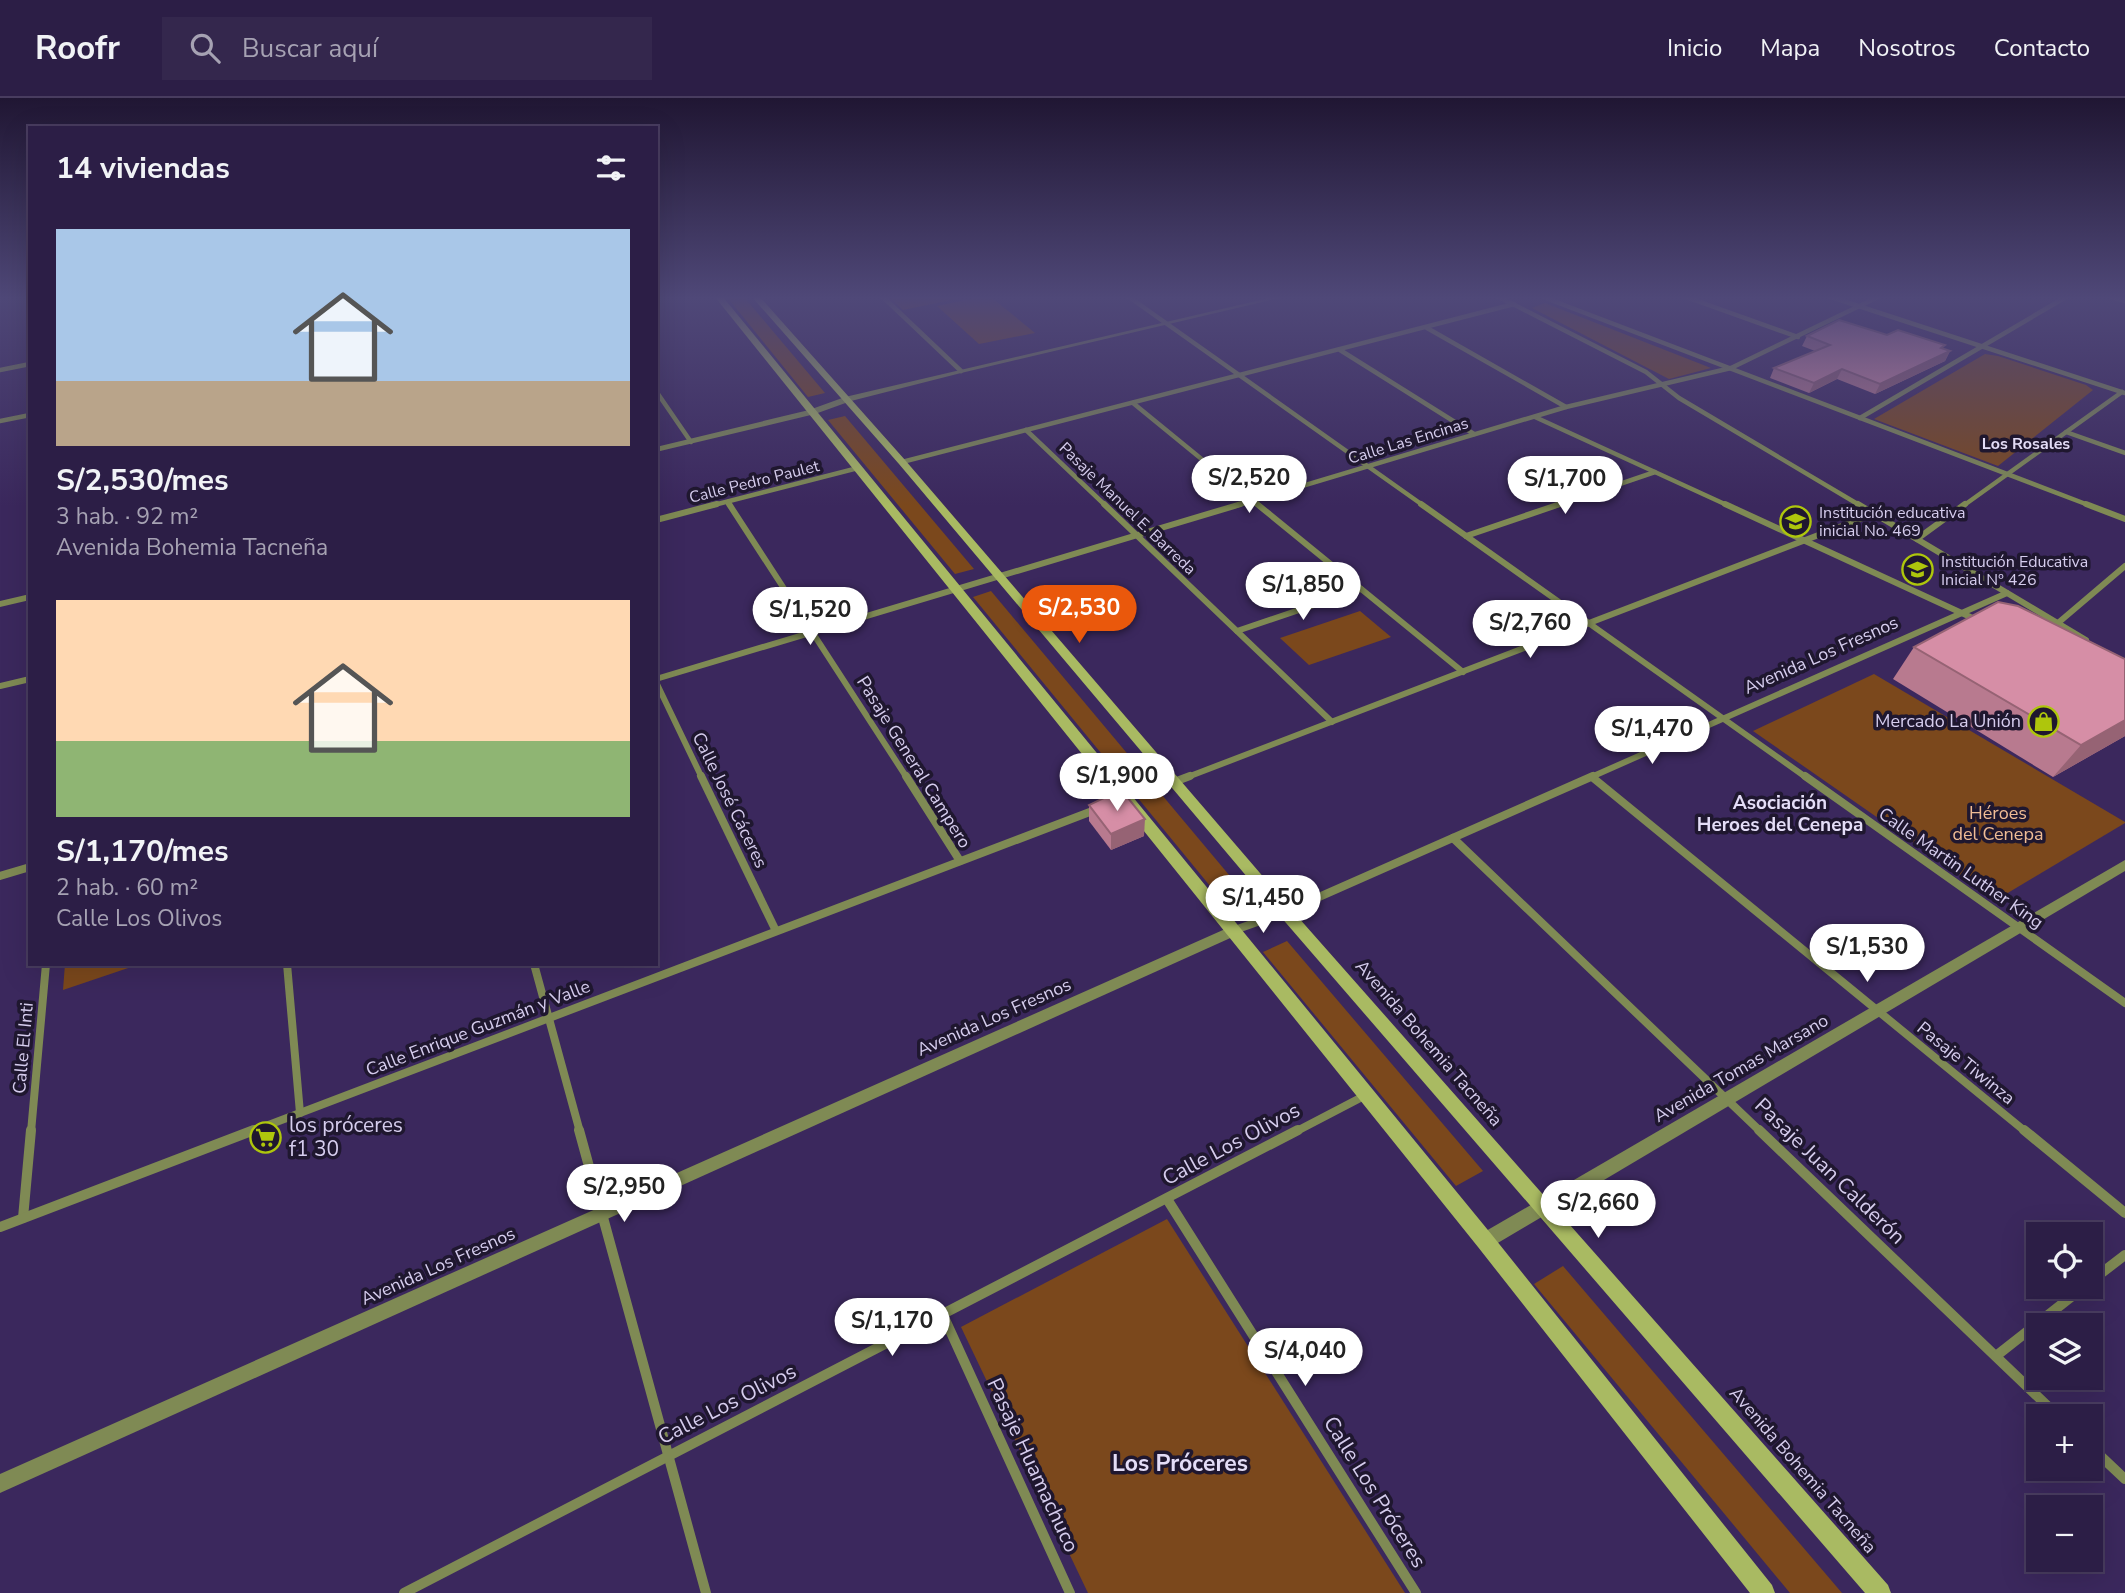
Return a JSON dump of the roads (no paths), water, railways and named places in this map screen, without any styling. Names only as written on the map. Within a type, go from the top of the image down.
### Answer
[{"type":"main road","points":[[775,367],[956,589],[1119,801],[1233,931],[1485,1241],[1765,1593]]},
{"type":"main road","name":"Avenida Bohemia Tacneña","points":[[819,367],[1285,912],[1881,1593]]},
{"type":"street","points":[[957,367],[961,371]]},
{"type":"street","points":[[658,450],[979,367]]},
{"type":"street","name":"Calle Martin Luther King","points":[[1227,367],[2125,1003]]},
{"type":"street","points":[[902,462],[1276,367]]},
{"type":"street","points":[[1366,367],[1474,435]]},
{"type":"street","points":[[1495,367],[1566,407]]},
{"type":"street","points":[[1636,367],[1664,384],[1679,398],[1876,513],[2088,642]]},
{"type":"street","points":[[1728,367],[2125,519]]},
{"type":"street","points":[[1860,418],[1947,367]]},
{"type":"street","points":[[2046,367],[2124,392]]},
{"type":"street","name":"Calle Las Encinas","points":[[658,679],[1566,407],[1731,368]]},
{"type":"street","points":[[1917,539],[2124,392]]},
{"type":"street","points":[[658,394],[691,442]]},
{"type":"street","points":[[1133,403],[1463,672]]},
{"type":"street","points":[[0,421],[28,415]]},
{"type":"street","points":[[1534,417],[1988,625]]},
{"type":"street","name":"Pasaje Manuel E. Barreda","points":[[1026,430],[1332,722]]},
{"type":"street","points":[[2066,432],[2125,453]]},
{"type":"street","name":"Calle Pedro Paulet","points":[[658,520],[858,468]]},
{"type":"street","points":[[1466,536],[1656,472]]},
{"type":"street","name":"Pasaje General Campero","points":[[728,502],[815,632],[960,861]]},
{"type":"street","points":[[1174,782],[1876,513]]},
{"type":"street","points":[[2057,623],[2125,566]]},
{"type":"street","points":[[1237,631],[1361,589]]},
{"type":"street","name":"Avenida Los Fresnos","points":[[0,1484],[1233,931],[1285,912],[2007,593]]},
{"type":"street","points":[[0,604],[28,597]]},
{"type":"street","points":[[0,686],[28,679]]},
{"type":"street","name":"Calle José Cáceres","points":[[658,684],[776,931]]},
{"type":"street","name":"Pasaje Tiwinza","points":[[1592,777],[2125,1213]]},
{"type":"street","name":"Calle Enrique Guzmán y Valle","points":[[0,1227],[1100,808]]},
{"type":"street","name":"Pasaje Juan Calderón","points":[[1453,838],[2046,1404]]},
{"type":"street","name":"Avenida Tomas Marsano","points":[[1485,1241],[2125,864]]},
{"type":"street","points":[[0,876],[28,868]]},
{"type":"street","name":"Calle El Inti","points":[[23,1218],[46,966]]},
{"type":"street","points":[[287,966],[300,1113]]},
{"type":"street","points":[[535,966],[706,1593]]},
{"type":"street","name":"Calle Los Olivos","points":[[404,1593],[1366,1095]]},
{"type":"street","name":"Calle Los Próceres","points":[[1167,1199],[1416,1593]]},
{"type":"street","points":[[2103,1272],[2125,1255]]},
{"type":"street","points":[[1996,1356],[2068,1299]]},
{"type":"street","name":"Pasaje Huamachuco","points":[[943,1315],[1070,1593]]},
{"type":"street","points":[[2103,1458],[2125,1479]]},
{"type":"place","name":"Institución educativa inicial No. 469","points":[[1796,521]]},
{"type":"place","name":"Institución Educativa Inicial Nº 426","points":[[1918,570]]},
{"type":"place","name":"Mercado La Unión","points":[[2044,721]]},
{"type":"place","name":"los próceres f1 30","points":[[266,1137]]},
{"type":"district","name":"Los Rosales","points":[[2026,443]]},
{"type":"district","name":"Asociación Heroes del Cenepa","points":[[1780,813]]},
{"type":"district","name":"Los Próceres","points":[[1180,1463]]},
{"type":"park label","name":"Héroes del Cenepa","points":[[1998,823]]}]
